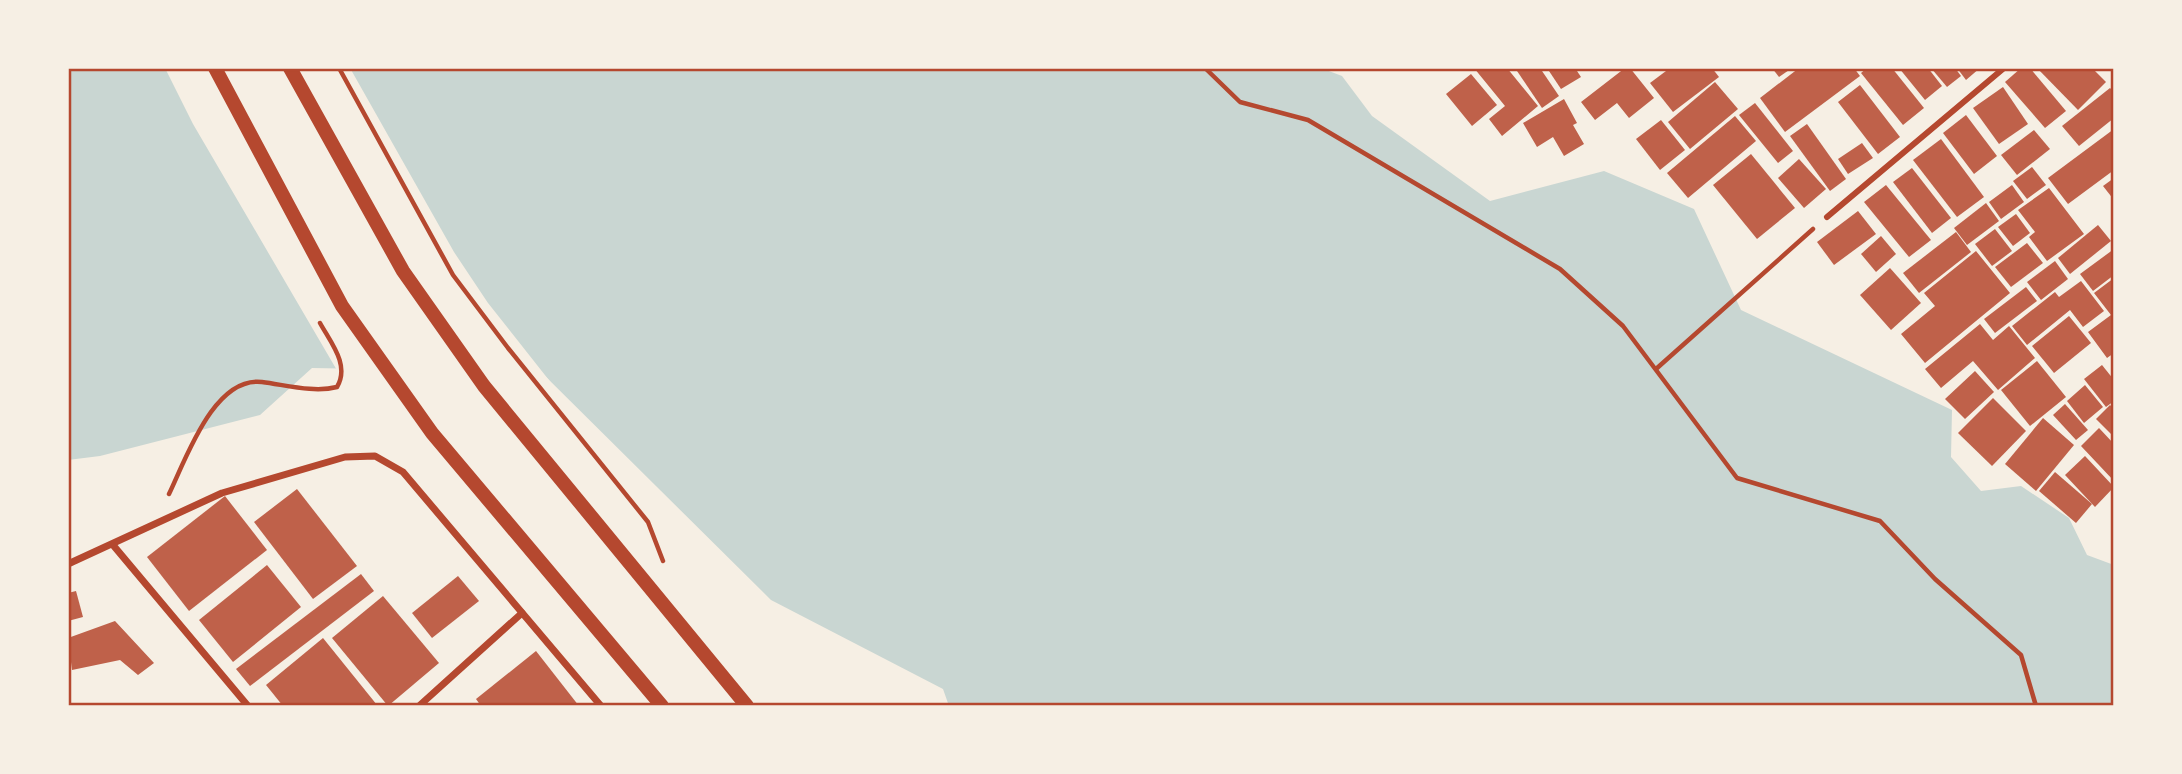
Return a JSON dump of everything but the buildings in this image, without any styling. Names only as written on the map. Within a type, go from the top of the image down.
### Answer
[{"type":"main road","points":[[215,68],[342,306],[432,433],[662,706]]},
{"type":"main road","points":[[290,68],[403,271],[485,386],[747,706]]},
{"type":"street","points":[[1827,217],[2004,68]]},
{"type":"street","points":[[68,564],[222,493],[345,457],[375,456],[402,472],[601,706]]},
{"type":"street","points":[[113,545],[248,706]]},
{"type":"street","points":[[419,706],[522,612]]},
{"type":"path","points":[[339,68],[453,275],[648,522]]},
{"type":"path","points":[[1205,68],[1240,102],[1308,120],[1560,270],[1623,326],[1737,478],[1880,522],[1935,579],[2021,655],[2036,706]]},
{"type":"path","points":[[1656,369],[1827,217]]},
{"type":"path","points":[[154,526],[195,440],[222,397],[238,384],[256,381],[324,390],[337,387],[343,377],[341,362],[315,313]]},
{"type":"shaded area","points":[[68,68],[1321,68],[1342,76],[1372,116],[1490,201],[1604,171],[1694,209],[1741,310],[1952,410],[1951,457],[1981,491],[2021,486],[2069,518],[2087,555],[2114,565],[2114,706],[949,706],[943,689],[771,600],[541,372],[312,368],[260,415],[100,456],[68,460]]},
{"type":"pier","points":[[165,68],[350,68],[454,252],[488,303],[567,403],[539,375],[338,372],[193,124]]}]
